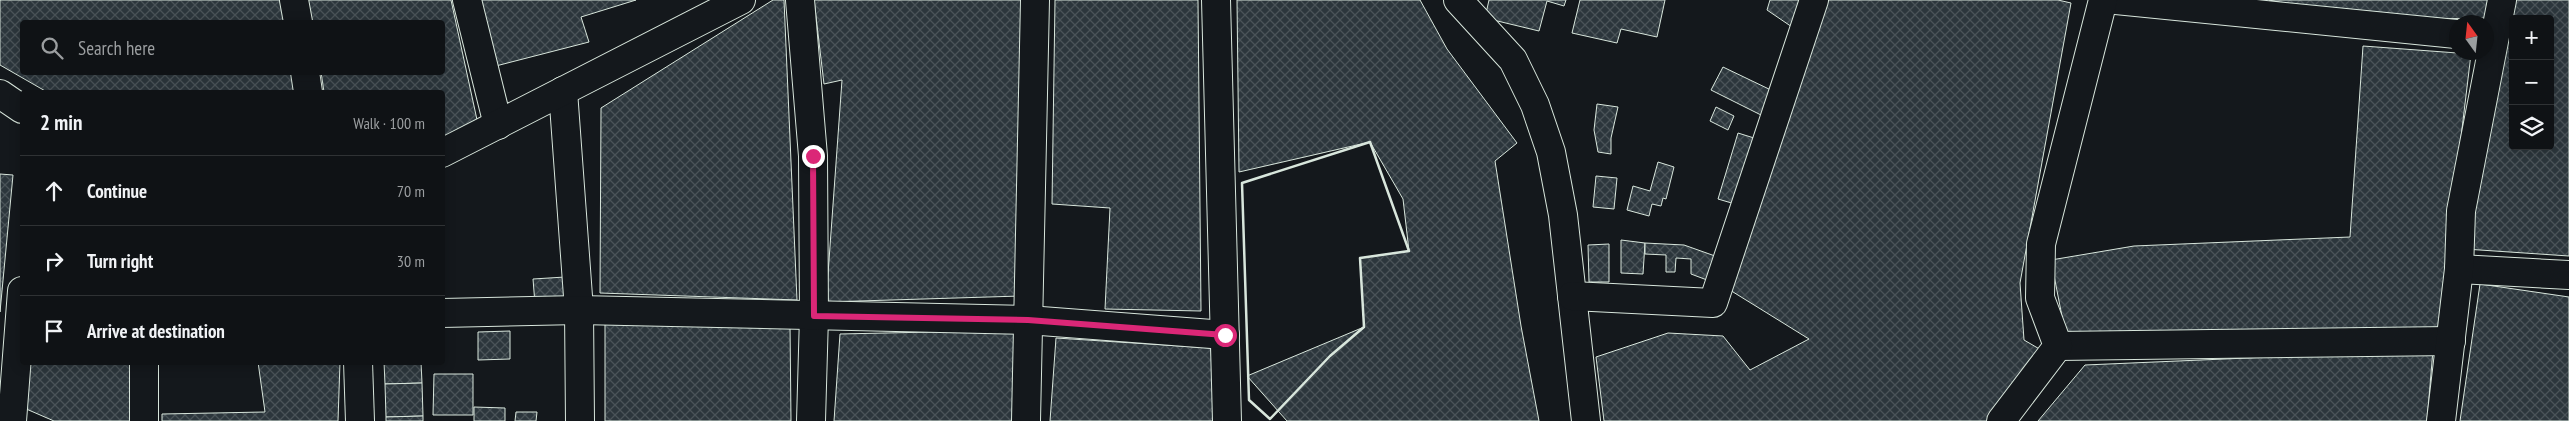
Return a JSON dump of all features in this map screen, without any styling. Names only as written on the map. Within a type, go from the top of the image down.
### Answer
[{"type":"street","points":[[294,0],[298,20]]},
{"type":"street","points":[[467,0],[498,125]]},
{"type":"street","points":[[445,152],[741,0]]},
{"type":"street","points":[[800,0],[813,156],[814,316],[811,421]]},
{"type":"street","points":[[1026,421],[1035,0]]},
{"type":"street","points":[[1216,0],[1227,421]]},
{"type":"street","points":[[1458,0],[1513,60],[1535,105],[1551,152],[1563,215],[1586,421]]},
{"type":"street","points":[[1572,296],[1713,303],[1814,0]]},
{"type":"street","points":[[2058,346],[2040,298],[2041,244],[2103,0]]},
{"type":"street","points":[[2116,0],[2449,33]]},
{"type":"street","points":[[2494,27],[2502,0]]},
{"type":"street","points":[[2441,421],[2459,269],[2461,211],[2487,60]]},
{"type":"street","points":[[305,75],[308,90]]},
{"type":"street","points":[[563,91],[579,310],[580,421]]},
{"type":"street","points":[[0,94],[20,108]]},
{"type":"street","points":[[2459,269],[2569,275]]},
{"type":"street","points":[[445,313],[579,310],[1028,320],[1225,335]]},
{"type":"street","points":[[12,421],[20,317]]},
{"type":"street","points":[[2058,346],[2451,341]]},
{"type":"street","points":[[2001,421],[2058,346]]},
{"type":"street","points":[[144,365],[144,421]]},
{"type":"street","points":[[358,365],[360,421]]},
{"type":"building","points":[[0,0],[281,0],[285,20],[20,20],[20,75],[294,75],[297,90],[44,90],[0,65]]},
{"type":"building","points":[[308,0],[451,0],[479,129],[445,136],[445,90],[324,90],[321,75],[445,75],[445,20],[312,20]]},
{"type":"building","points":[[478,0],[636,0],[581,17],[589,42],[488,68]]},
{"type":"building","points":[[773,0],[784,0],[797,300],[600,293],[601,108]]},
{"type":"building","points":[[814,0],[1025,0],[1021,296],[826,302],[842,80],[824,84]]},
{"type":"building","points":[[1055,0],[1198,0],[1201,311],[1105,309],[1110,208],[1052,204]]},
{"type":"building","points":[[1237,0],[1420,0],[1447,49],[1517,143],[1495,161],[1521,326],[1539,421],[1287,421],[1247,376],[1364,327],[1360,258],[1409,251],[1403,199],[1370,142],[1239,172]]},
{"type":"building","points":[[1489,0],[1566,0],[1564,6],[1547,1],[1539,31],[1485,18]]},
{"type":"building","points":[[1580,0],[1665,0],[1657,37],[1621,29],[1617,43],[1572,33]]},
{"type":"building","points":[[1770,0],[1803,0],[1795,29],[1767,10]]},
{"type":"building","points":[[1820,0],[2058,0],[2071,3],[2020,283],[2024,340],[2048,354],[1990,421],[1604,421],[1596,357],[1668,333],[1723,336],[1750,370],[1809,339],[1725,287]]},
{"type":"building","points":[[2269,0],[2492,0],[2490,15],[2449,15],[2449,19],[2359,20]]},
{"type":"building","points":[[2512,0],[2569,0],[2569,256],[2465,249],[2509,16],[2509,150],[2554,150],[2554,15],[2509,15]]},
{"type":"building","points":[[2363,46],[2449,52],[2449,60],[2470,60],[2438,329],[2067,342],[2051,260],[2134,246],[2350,237]]},
{"type":"building","points":[[1723,67],[1773,91],[1761,115],[1711,90]]},
{"type":"building","points":[[1597,104],[1618,107],[1611,138],[1611,154],[1598,152],[1594,130]]},
{"type":"building","points":[[1716,107],[1734,116],[1728,130],[1710,121]]},
{"type":"building","points":[[1738,133],[1754,138],[1735,204],[1718,199]]},
{"type":"building","points":[[1658,162],[1674,167],[1666,199],[1663,198],[1661,206],[1652,204],[1649,216],[1627,210],[1633,186],[1650,191]]},
{"type":"building","points":[[0,174],[13,175],[0,312]]},
{"type":"building","points":[[1596,176],[1617,178],[1614,209],[1593,207]]},
{"type":"building","points":[[1621,240],[1645,243],[1643,274],[1621,273]]},
{"type":"building","points":[[1645,243],[1684,245],[1715,256],[1707,280],[1691,274],[1691,259],[1676,258],[1675,272],[1666,272],[1666,255],[1645,254]]},
{"type":"building","points":[[1609,244],[1609,282],[1589,282],[1588,245]]},
{"type":"building","points":[[565,277],[566,302],[535,304],[533,279]]},
{"type":"building","points":[[2480,284],[2569,297],[2569,421],[2460,421]]},
{"type":"building","points":[[605,316],[790,325],[791,421],[605,421]]},
{"type":"building","points":[[1023,330],[1018,421],[834,421],[840,334]]},
{"type":"building","points":[[510,331],[510,359],[478,360],[478,332]]},
{"type":"building","points":[[1056,338],[1211,348],[1215,421],[1050,421]]},
{"type":"building","points":[[2433,350],[2427,421],[2038,421],[2085,365]]},
{"type":"building","points":[[29,365],[136,365],[137,421],[54,421],[24,408]]},
{"type":"building","points":[[258,365],[340,365],[338,421],[162,421],[162,414],[265,412]]},
{"type":"building","points":[[384,365],[421,365],[422,383],[385,384]]},
{"type":"building","points":[[434,374],[473,374],[473,415],[433,415]]},
{"type":"building","points":[[422,383],[423,416],[386,417],[385,384]]},
{"type":"building","points":[[474,407],[505,408],[505,421],[474,421]]},
{"type":"building","points":[[516,412],[537,412],[536,421],[515,421]]},
{"type":"building","points":[[423,416],[423,421],[386,421],[386,417]]},
{"type":"wall","points":[[1370,142],[1409,251],[1360,258],[1364,327],[1330,356],[1270,419],[1249,400],[1242,183],[1370,142]]},
{"type":"route","points":[[813,156],[814,316],[1028,320],[1225,335]]}]
